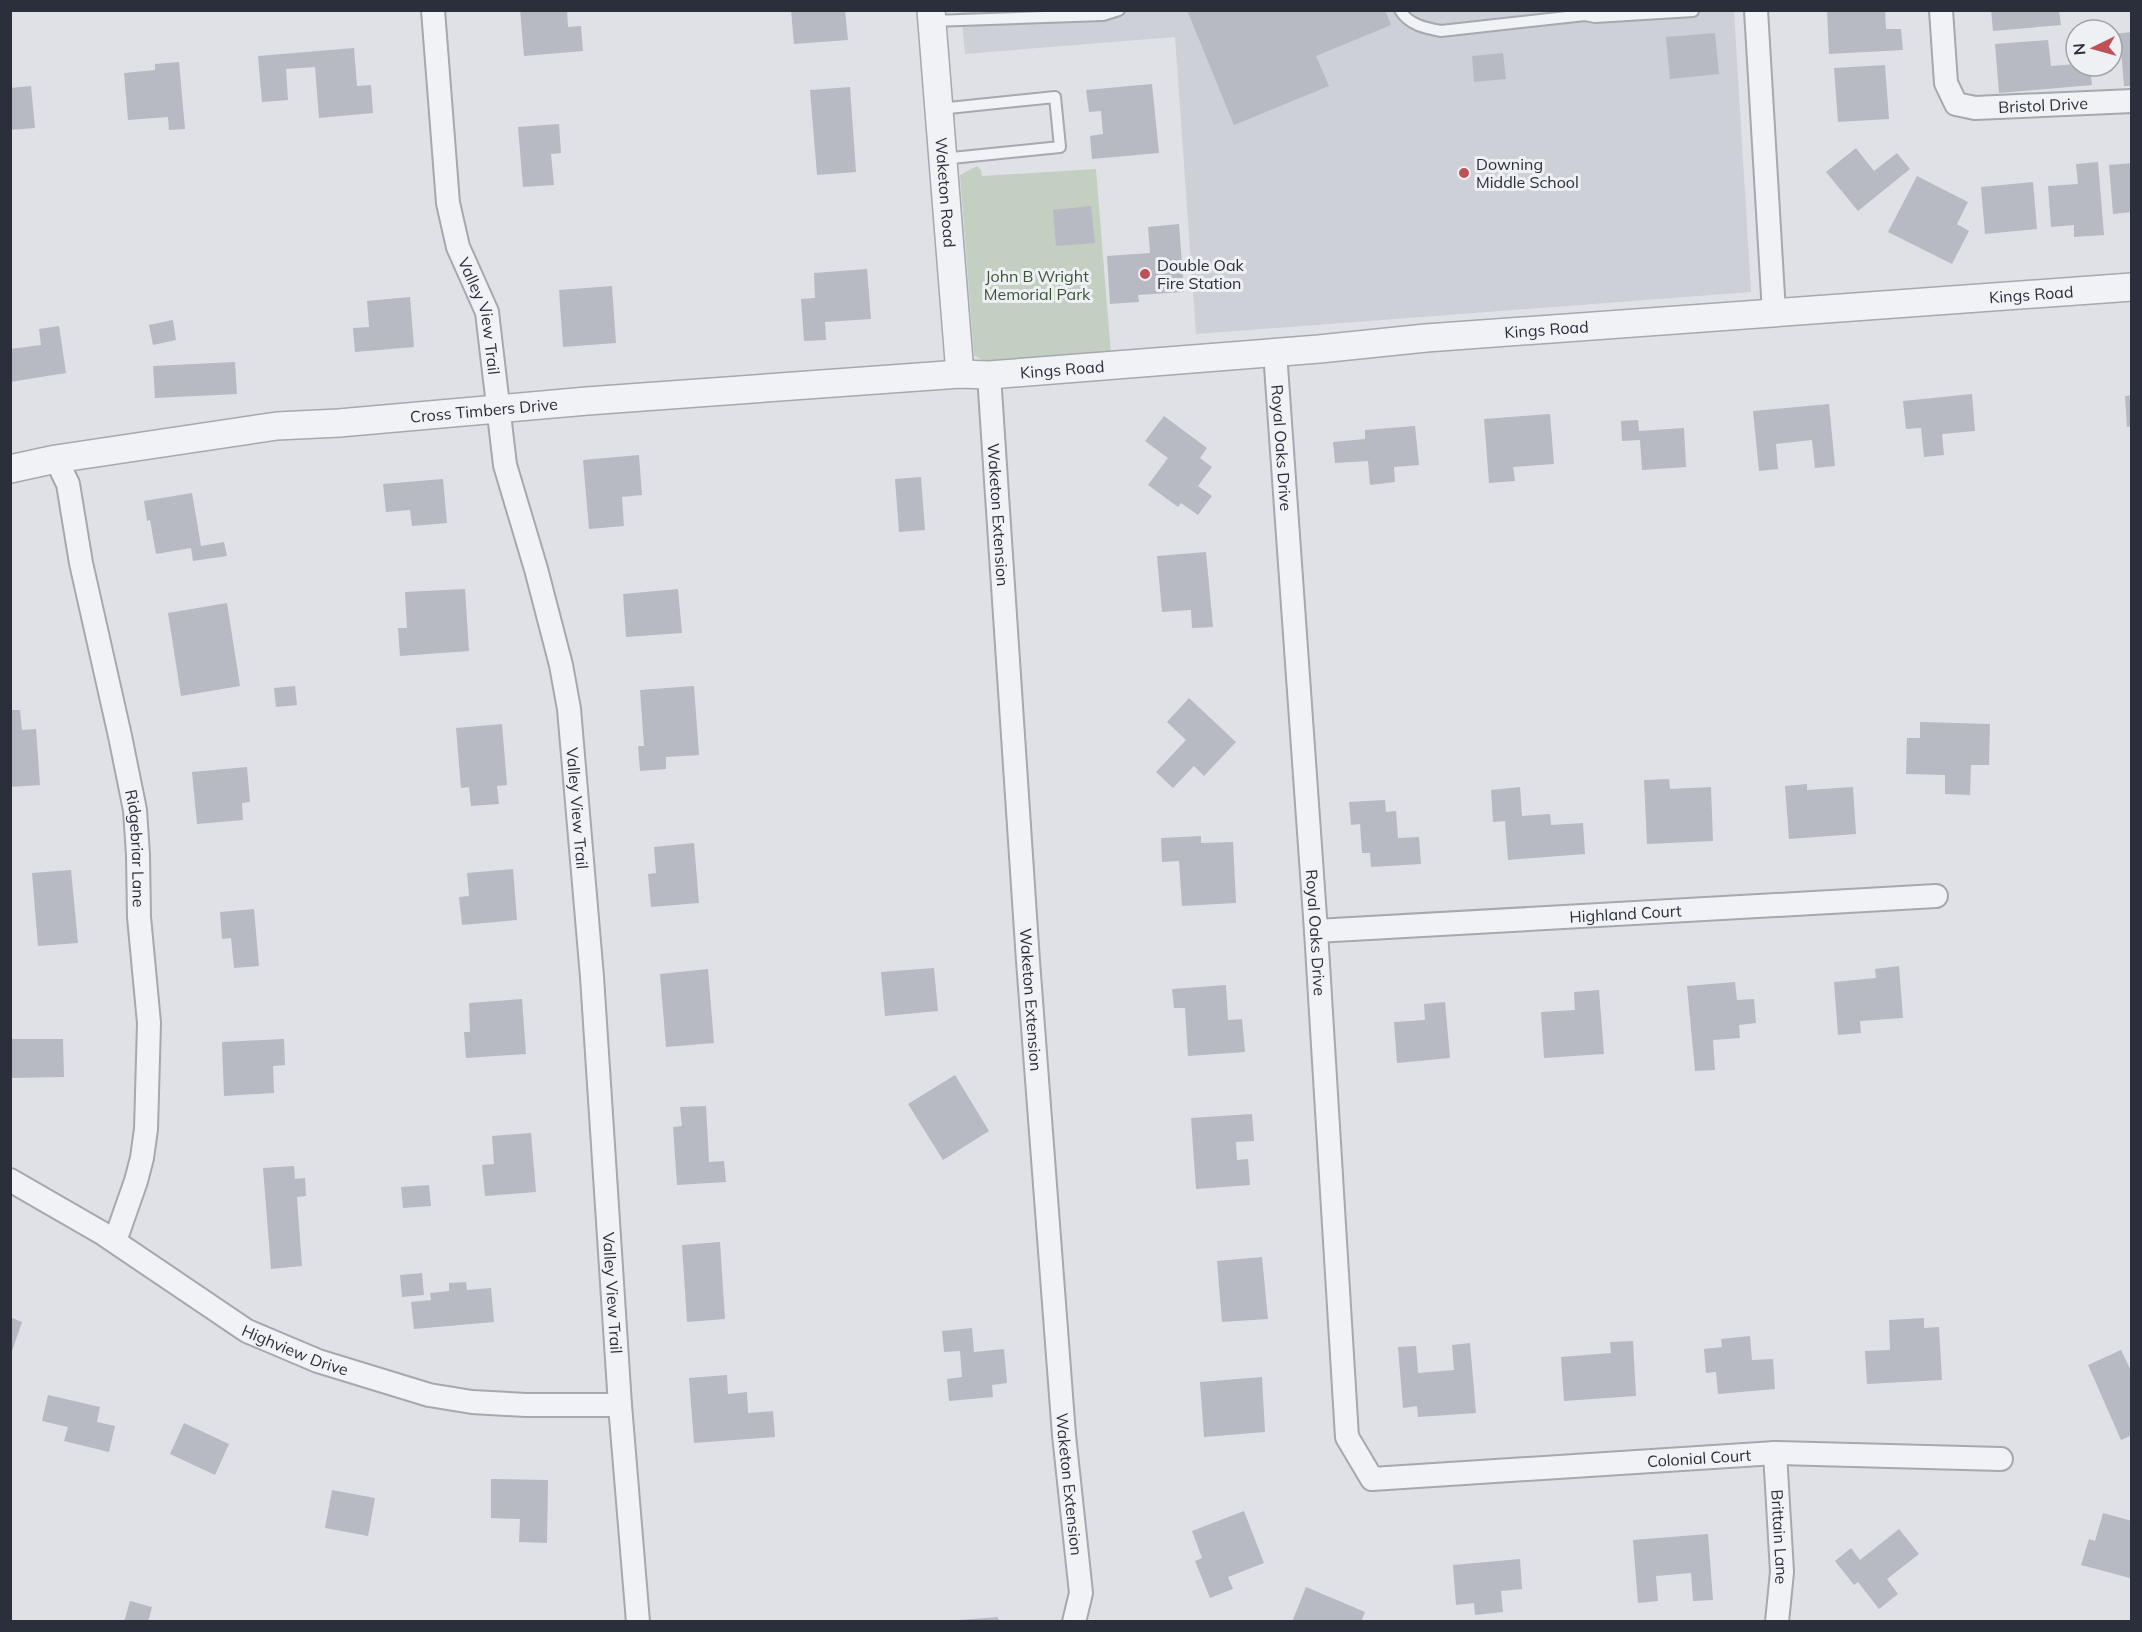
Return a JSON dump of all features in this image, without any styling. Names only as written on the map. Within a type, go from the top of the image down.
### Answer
[{"type":"street","name":"Valley View Trail","points":[[433,10],[448,203],[458,247],[487,312],[505,465],[536,569],[561,665],[569,709],[592,977],[620,1405],[638,1622]]},
{"type":"street","points":[[1756,10],[1774,313]]},
{"type":"street","name":"Bristol Drive","points":[[1941,10],[1946,83],[1956,104],[1975,108],[2132,101]]},
{"type":"street","name":"Waketon Road","points":[[931,16],[960,374]]},
{"type":"street","name":"Kings Road","points":[[960,374],[989,375],[1426,338],[2132,287]]},
{"type":"street","name":"Royal Oaks Drive","points":[[1275,352],[1316,931],[1347,1437],[1372,1479],[1397,1477]]},
{"type":"street","name":"Cross Timbers Drive","points":[[10,469],[56,459],[277,426],[960,374]]},
{"type":"street","name":"Waketon Extension","points":[[989,375],[1064,1435],[1081,1593],[1074,1622]]},
{"type":"street","name":"Ridgebriar Lane","points":[[56,459],[68,484],[81,563],[135,810],[139,917],[149,1023],[146,1129],[136,1181],[115,1241]]},
{"type":"street","name":"Highland Court","points":[[1316,931],[1936,896]]},
{"type":"street","name":"Highview Drive","points":[[10,1180],[76,1216],[247,1331],[318,1361],[429,1395],[472,1402],[526,1405],[620,1405]]},
{"type":"street","name":"Colonial Court","points":[[1397,1477],[1775,1453],[2001,1459]]},
{"type":"street","name":"Brittain Lane","points":[[1775,1453],[1782,1572],[1777,1622]]},
{"type":"lane","points":[[931,16],[1103,15],[1119,10]]},
{"type":"lane","points":[[1400,10],[1403,15],[1421,28],[1441,31],[1529,16],[1584,13],[1594,17],[1635,12],[1698,10]]},
{"type":"lane","points":[[939,109],[1054,97],[1060,147],[942,159]]},
{"type":"shaded area","name":"Downing Middle School","points":[[961,11],[1734,11],[1751,292],[1196,334],[1175,37],[965,54]]},
{"type":"green space","name":"John B Wright Memorial Park","points":[[977,166],[982,176],[1096,169],[1111,355],[985,362],[974,355],[960,175]]},
{"type":"building","points":[[520,10],[567,10],[568,27],[581,26],[583,51],[524,56]]},
{"type":"building","points":[[791,10],[845,10],[848,40],[794,44]]},
{"type":"building","points":[[1187,10],[1385,10],[1391,25],[1316,56],[1329,86],[1234,125]]},
{"type":"building","points":[[1827,10],[1885,10],[1886,29],[1901,29],[1903,50],[1829,54]]},
{"type":"building","points":[[1991,10],[2059,10],[2061,25],[1993,31]]},
{"type":"building","points":[[2132,32],[2132,86],[2124,86],[2124,33]]},
{"type":"building","points":[[1715,33],[1719,74],[1670,79],[1666,37]]},
{"type":"building","points":[[2048,40],[2051,66],[2064,65],[2064,78],[2091,78],[2092,85],[1999,93],[1995,44]]},
{"type":"building","points":[[354,48],[357,86],[371,85],[373,113],[319,118],[315,67],[286,69],[288,100],[262,102],[258,56]]},
{"type":"building","points":[[1503,53],[1506,79],[1474,82],[1472,56]]},
{"type":"building","points":[[179,62],[185,129],[169,130],[168,117],[128,120],[124,73],[155,70],[155,64]]},
{"type":"building","points":[[1885,65],[1889,119],[1838,122],[1834,68]]},
{"type":"building","points":[[1152,84],[1159,153],[1092,159],[1090,136],[1103,134],[1101,111],[1089,112],[1086,90]]},
{"type":"building","points":[[31,86],[35,128],[10,130],[10,88]]},
{"type":"building","points":[[850,87],[856,172],[817,175],[810,90]]},
{"type":"building","points":[[559,124],[561,153],[551,154],[554,185],[523,187],[518,127]]},
{"type":"building","points":[[1856,148],[1874,171],[1897,153],[1910,169],[1858,211],[1826,172]]},
{"type":"building","points":[[2098,162],[2104,235],[2074,237],[2074,225],[2051,227],[2048,186],[2078,184],[2076,164]]},
{"type":"building","points":[[2132,163],[2132,212],[2113,214],[2109,165]]},
{"type":"building","points":[[1917,176],[1968,202],[1957,224],[1969,231],[1952,264],[1888,232]]},
{"type":"building","points":[[2033,182],[2037,229],[1985,234],[1981,187]]},
{"type":"building","points":[[1091,206],[1095,243],[1056,246],[1053,210]]},
{"type":"building","name":"Double Oak Fire Station","points":[[1179,224],[1184,292],[1138,295],[1139,302],[1110,304],[1107,256],[1150,253],[1148,227]]},
{"type":"building","points":[[867,269],[871,319],[825,322],[826,340],[804,341],[801,299],[815,298],[814,273]]},
{"type":"building","points":[[612,286],[616,343],[563,347],[559,290]]},
{"type":"building","points":[[410,297],[414,347],[355,352],[353,328],[369,327],[367,301]]},
{"type":"building","points":[[173,320],[176,340],[153,345],[149,325]]},
{"type":"building","points":[[59,326],[66,373],[10,382],[10,349],[41,345],[39,329]]},
{"type":"building","points":[[235,362],[237,394],[155,398],[153,366]]},
{"type":"building","points":[[1972,394],[1975,431],[1942,434],[1944,455],[1924,457],[1921,428],[1906,429],[1903,401]]},
{"type":"building","points":[[2132,395],[2132,426],[2127,427],[2125,396]]},
{"type":"building","points":[[1829,404],[1835,466],[1815,468],[1812,440],[1776,444],[1778,469],[1759,471],[1753,411]]},
{"type":"building","points":[[1550,414],[1554,464],[1513,467],[1515,481],[1489,483],[1484,419]]},
{"type":"building","points":[[1164,416],[1207,448],[1200,458],[1212,467],[1198,486],[1212,496],[1198,515],[1181,503],[1178,507],[1148,485],[1168,458],[1145,441]]},
{"type":"building","points":[[1638,420],[1639,431],[1684,428],[1686,467],[1642,470],[1640,440],[1622,441],[1621,421]]},
{"type":"building","points":[[1415,426],[1419,465],[1394,467],[1395,482],[1370,485],[1368,461],[1335,463],[1333,442],[1365,439],[1365,430]]},
{"type":"building","points":[[639,455],[642,495],[622,497],[624,526],[589,529],[583,460]]},
{"type":"building","points":[[921,477],[925,530],[899,532],[895,479]]},
{"type":"building","points":[[443,479],[447,523],[412,526],[410,510],[386,512],[383,484]]},
{"type":"building","points":[[192,493],[201,546],[224,542],[227,556],[193,561],[191,548],[156,554],[144,501]]},
{"type":"building","points":[[1206,552],[1213,627],[1192,628],[1191,610],[1162,612],[1157,556]]},
{"type":"building","points":[[465,589],[469,651],[400,656],[398,628],[407,628],[405,592]]},
{"type":"building","points":[[678,589],[682,633],[626,637],[623,594]]},
{"type":"building","points":[[227,603],[240,686],[181,696],[168,613]]},
{"type":"building","points":[[295,686],[297,705],[276,707],[274,688]]},
{"type":"building","points":[[694,686],[699,755],[666,757],[666,769],[640,771],[638,746],[644,746],[640,690]]},
{"type":"building","points":[[1189,698],[1236,742],[1204,776],[1194,766],[1173,788],[1156,772],[1186,740],[1167,722]]},
{"type":"building","points":[[10,710],[20,710],[22,730],[36,729],[40,785],[10,787]]},
{"type":"building","points":[[1920,722],[1990,724],[1989,765],[1971,765],[1970,795],[1945,794],[1945,775],[1906,774],[1907,738],[1920,738]]},
{"type":"building","points":[[502,724],[507,785],[497,786],[499,804],[471,806],[469,787],[461,788],[456,728]]},
{"type":"building","points":[[247,767],[250,802],[242,803],[243,820],[197,824],[192,772]]},
{"type":"building","points":[[1669,779],[1670,789],[1711,787],[1713,841],[1647,844],[1644,780]]},
{"type":"building","points":[[1807,784],[1807,790],[1853,787],[1856,834],[1789,839],[1785,786]]},
{"type":"building","points":[[1520,787],[1522,816],[1550,814],[1551,825],[1583,823],[1585,854],[1508,860],[1505,821],[1493,822],[1491,790]]},
{"type":"building","points":[[1385,800],[1386,812],[1396,811],[1398,838],[1419,837],[1421,864],[1371,867],[1370,853],[1362,853],[1360,824],[1351,825],[1349,802]]},
{"type":"building","points":[[1201,836],[1201,843],[1233,842],[1236,903],[1182,906],[1179,861],[1162,862],[1161,838]]},
{"type":"building","points":[[694,843],[699,903],[651,907],[648,874],[656,873],[654,847]]},
{"type":"building","points":[[513,869],[517,920],[462,925],[459,897],[469,896],[467,873]]},
{"type":"building","points":[[71,870],[78,943],[38,946],[32,873]]},
{"type":"building","points":[[254,909],[259,966],[234,968],[231,938],[222,939],[220,912]]},
{"type":"building","points":[[1899,966],[1903,1018],[1860,1021],[1861,1033],[1838,1035],[1834,982],[1876,978],[1875,969]]},
{"type":"building","points":[[934,968],[938,1011],[885,1016],[881,972]]},
{"type":"building","points":[[708,969],[714,1043],[666,1047],[660,974]]},
{"type":"building","points":[[1735,982],[1737,1000],[1754,999],[1756,1023],[1739,1025],[1740,1038],[1713,1040],[1715,1070],[1695,1071],[1687,986]]},
{"type":"building","points":[[1226,985],[1228,1020],[1242,1019],[1245,1052],[1188,1056],[1185,1008],[1174,1008],[1172,989]]},
{"type":"building","points":[[1599,990],[1604,1054],[1544,1058],[1541,1012],[1575,1010],[1574,992]]},
{"type":"building","points":[[522,999],[526,1054],[466,1058],[464,1032],[470,1032],[469,1003]]},
{"type":"building","points":[[1445,1002],[1450,1058],[1397,1063],[1394,1022],[1425,1020],[1424,1004]]},
{"type":"building","points":[[10,1039],[63,1039],[64,1077],[10,1078]]},
{"type":"building","points":[[284,1039],[285,1065],[273,1066],[274,1093],[224,1096],[222,1042]]},
{"type":"building","points":[[955,1075],[989,1131],[943,1160],[908,1104]]},
{"type":"building","points":[[706,1106],[709,1162],[724,1161],[726,1182],[677,1185],[673,1127],[682,1126],[680,1107]]},
{"type":"building","points":[[1252,1114],[1254,1141],[1236,1142],[1237,1160],[1248,1159],[1250,1185],[1196,1189],[1191,1118]]},
{"type":"building","points":[[531,1133],[536,1192],[485,1196],[482,1165],[494,1164],[492,1136]]},
{"type":"building","points":[[294,1166],[295,1179],[305,1178],[306,1196],[297,1197],[302,1266],[271,1269],[263,1168]]},
{"type":"building","points":[[429,1185],[431,1206],[403,1208],[401,1187]]},
{"type":"building","points":[[720,1242],[725,1319],[687,1322],[682,1245]]},
{"type":"building","points":[[1262,1257],[1268,1319],[1222,1322],[1217,1261]]},
{"type":"building","points":[[422,1273],[424,1295],[402,1297],[400,1275]]},
{"type":"building","points":[[466,1282],[467,1290],[491,1288],[494,1322],[414,1329],[411,1302],[431,1300],[430,1293],[449,1291],[449,1283]]},
{"type":"building","points":[[10,1317],[22,1322],[11,1354],[10,1354]]},
{"type":"building","points":[[1924,1318],[1924,1328],[1939,1327],[1942,1380],[1867,1384],[1865,1351],[1890,1350],[1889,1320]]},
{"type":"building","points":[[972,1328],[974,1352],[1004,1349],[1007,1383],[992,1385],[993,1397],[949,1401],[947,1379],[962,1377],[960,1351],[944,1352],[942,1331]]},
{"type":"building","points":[[1750,1336],[1752,1360],[1773,1359],[1775,1389],[1718,1394],[1716,1372],[1706,1373],[1704,1349],[1722,1347],[1721,1339]]},
{"type":"building","points":[[1633,1341],[1636,1396],[1564,1401],[1561,1357],[1611,1353],[1610,1342]]},
{"type":"building","points":[[1470,1343],[1476,1413],[1418,1417],[1417,1406],[1403,1408],[1398,1347],[1416,1346],[1418,1373],[1454,1370],[1452,1345]]},
{"type":"building","points":[[2121,1350],[2132,1373],[2132,1435],[2121,1440],[2088,1365]]},
{"type":"building","points":[[727,1375],[728,1394],[747,1392],[748,1413],[773,1411],[775,1437],[694,1443],[689,1378]]},
{"type":"building","points":[[1262,1377],[1265,1432],[1204,1437],[1200,1382]]},
{"type":"building","points":[[48,1395],[100,1407],[97,1422],[115,1426],[109,1452],[64,1441],[68,1427],[42,1421]]},
{"type":"building","points":[[184,1423],[229,1444],[215,1475],[170,1454]]},
{"type":"building","points":[[491,1479],[548,1480],[547,1543],[519,1542],[520,1519],[491,1518]]},
{"type":"building","points":[[332,1490],[375,1498],[368,1536],[325,1528]]},
{"type":"building","points":[[1244,1511],[1264,1563],[1228,1577],[1233,1589],[1210,1598],[1195,1561],[1202,1558],[1192,1531]]},
{"type":"building","points":[[2103,1513],[2132,1521],[2130,1578],[2081,1565],[2089,1539],[2095,1541]]},
{"type":"building","points":[[1899,1529],[1919,1554],[1887,1579],[1898,1594],[1879,1609],[1858,1582],[1854,1585],[1835,1561],[1851,1548],[1860,1560]]},
{"type":"building","points":[[1708,1534],[1713,1600],[1693,1601],[1691,1573],[1656,1576],[1658,1601],[1638,1603],[1633,1540]]},
{"type":"building","points":[[1520,1559],[1522,1589],[1501,1591],[1503,1612],[1475,1615],[1474,1603],[1456,1605],[1453,1565]]},
{"type":"building","points":[[1306,1587],[1365,1612],[1361,1622],[1292,1622]]},
{"type":"building","points":[[130,1601],[152,1607],[148,1622],[124,1622]]},
{"type":"building","points":[[998,1617],[999,1622],[959,1622],[959,1620]]},
{"type":"place","name":"Downing Middle School","points":[[1464,173]]},
{"type":"place","name":"Double Oak Fire Station","points":[[1145,274]]}]
